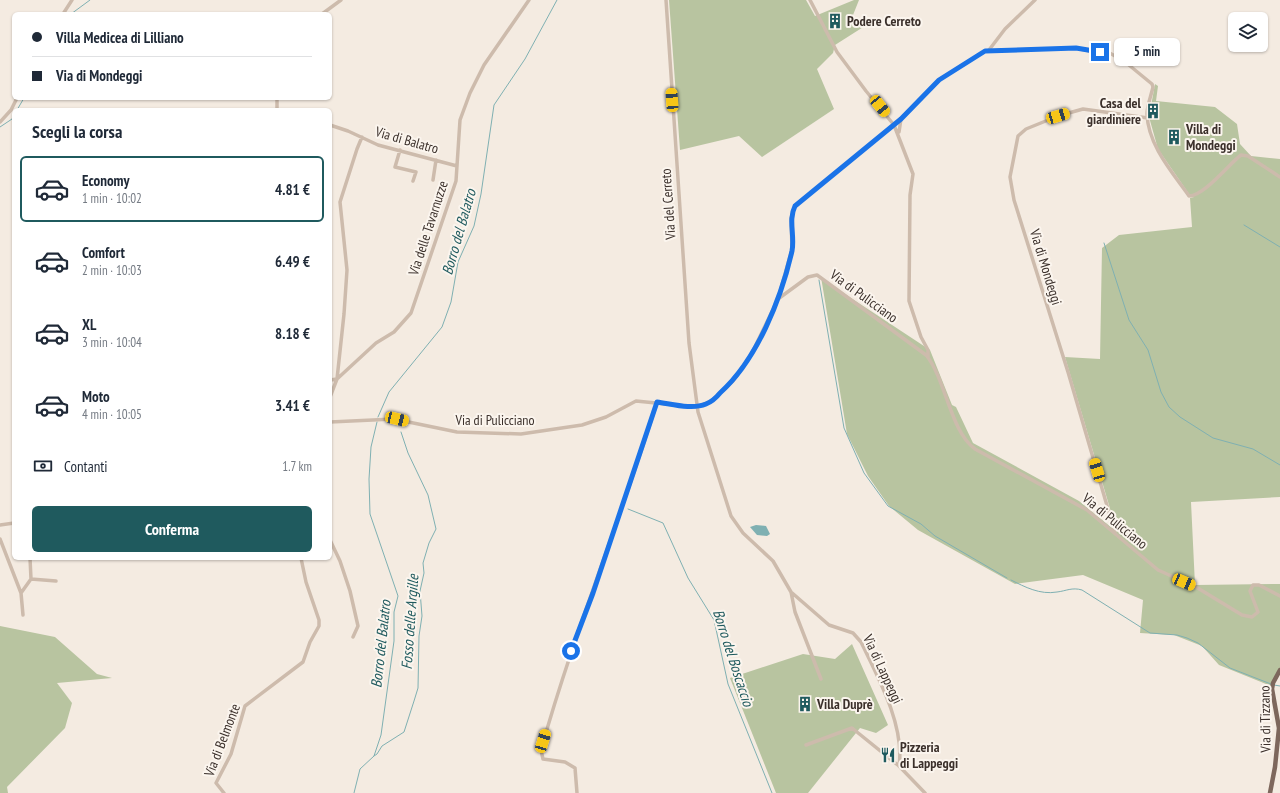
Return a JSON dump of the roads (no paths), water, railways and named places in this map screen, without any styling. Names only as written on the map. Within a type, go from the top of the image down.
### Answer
[{"type":"main road","name":"Via di Tizzano","points":[[1270,793],[1275,767],[1279,728],[1273,684],[1280,670]]},
{"type":"street","points":[[64,12],[72,0]]},
{"type":"street","points":[[325,12],[341,0]]},
{"type":"street","name":"Via delle Tavarnuzze","points":[[332,392],[337,380],[371,348],[394,332],[411,313],[456,181],[460,120],[470,93],[484,65],[529,0]]},
{"type":"street","name":"Via del Cerreto","points":[[666,0],[689,343],[698,406]]},
{"type":"street","points":[[810,0],[837,52],[894,125],[899,135],[914,180],[910,195],[909,301],[921,337],[928,350],[928,357]]},
{"type":"street","points":[[778,299],[792,249],[792,218],[795,206],[901,119],[939,80],[989,50],[1005,29],[1035,0]]},
{"type":"street","points":[[989,50],[1076,48],[1094,52],[1106,51],[1113,55],[1152,84],[1153,87],[1147,113],[1153,137],[1161,157],[1189,196],[1193,196],[1204,190],[1241,155],[1248,156],[1280,177]]},
{"type":"street","points":[[0,122],[12,108]]},
{"type":"street","name":"Via di Mondeggi","points":[[1116,534],[1068,372],[1014,200],[1010,177],[1018,136],[1026,129],[1058,116],[1082,109],[1148,118]]},
{"type":"street","points":[[888,116],[890,124],[888,130]]},
{"type":"street","points":[[899,135],[901,119]]},
{"type":"street","name":"Via di Balatro","points":[[332,125],[378,145],[457,166]]},
{"type":"street","points":[[332,380],[337,380],[347,270],[340,202],[362,138]]},
{"type":"street","points":[[400,150],[395,167],[416,172],[413,181]]},
{"type":"street","points":[[433,180],[436,160]]},
{"type":"street","name":"Via di Pulicciano","points":[[332,422],[389,419],[457,432],[526,434],[582,425],[606,417],[636,401],[698,406],[712,401],[738,375],[751,355],[778,299],[808,277],[817,275],[928,357],[969,444],[1078,504],[1095,516],[1158,570],[1196,587],[1245,617],[1254,616],[1258,612],[1250,591],[1253,585],[1259,585],[1280,596]]},
{"type":"street","points":[[577,793],[575,768],[565,762],[543,759],[541,750],[571,651],[593,593],[657,402]]},
{"type":"street","name":"Via di Lappeggi","points":[[698,406],[731,516],[743,533],[773,561],[791,592],[795,612],[821,679]]},
{"type":"street","points":[[0,525],[12,522]]},
{"type":"street","points":[[0,539],[21,593],[23,615]]},
{"type":"street","points":[[332,544],[340,561],[350,591],[358,626],[353,637]]},
{"type":"street","points":[[21,593],[31,579],[30,560]]},
{"type":"street","name":"Via di Belmonte","points":[[224,793],[216,783],[231,754],[245,706],[303,662],[310,642],[319,626],[319,620],[306,582],[302,560]]},
{"type":"street","points":[[31,579],[56,580]]},
{"type":"street","name":"Via di Lappeggi","points":[[791,592],[829,625],[853,634],[861,642],[896,722],[900,753],[899,766]]},
{"type":"street","points":[[806,745],[852,728],[899,766],[925,793]]},
{"type":"water","points":[[756,525],[766,526],[770,534],[767,536],[757,535],[750,527]]},
{"type":"waterway","points":[[74,12],[90,0]]},
{"type":"waterway","name":"Borro del Balatro","points":[[378,417],[389,392],[442,327],[451,302],[458,262],[474,226],[481,194],[494,105],[525,59],[557,0]]},
{"type":"waterway","points":[[18,108],[23,100]]},
{"type":"waterway","points":[[0,127],[12,119]]},
{"type":"waterway","points":[[1244,225],[1280,247]]},
{"type":"waterway","points":[[1104,243],[1129,320],[1148,350],[1161,392],[1169,407],[1180,417],[1213,438],[1253,449],[1280,465]]},
{"type":"waterway","points":[[819,280],[844,428],[864,473],[888,506],[921,524],[935,536],[1007,578]]},
{"type":"waterway","name":"Borro del Balatro","points":[[354,793],[360,769],[374,756],[381,735],[394,641],[394,612],[398,596],[370,514],[369,479],[371,447],[377,422]]},
{"type":"waterway","name":"Fosso delle Argille","points":[[374,756],[382,746],[404,732],[418,688],[419,636],[422,616],[420,591],[424,573],[423,563],[429,543],[436,529],[428,495],[408,453],[401,432]]},
{"type":"waterway","name":"Borro del Boscaccio","points":[[628,509],[663,523],[688,578],[714,620],[728,684],[772,793]]},
{"type":"waterway","points":[[1011,580],[1033,590],[1051,593],[1072,589],[1082,590],[1150,633],[1177,635],[1187,638],[1198,643],[1230,668],[1271,684]]},
{"type":"waterway","points":[[1274,685],[1280,686]]},
{"type":"place","name":"Podere Cerreto","points":[[835,21]]},
{"type":"place","name":"Casa del giardiniere","points":[[1153,111]]},
{"type":"place","name":"Villa di Mondeggi","points":[[1174,137]]},
{"type":"place","name":"Villa Duprè","points":[[805,704]]},
{"type":"place","name":"Pizzeria di Lappeggi","points":[[888,755]]}]
